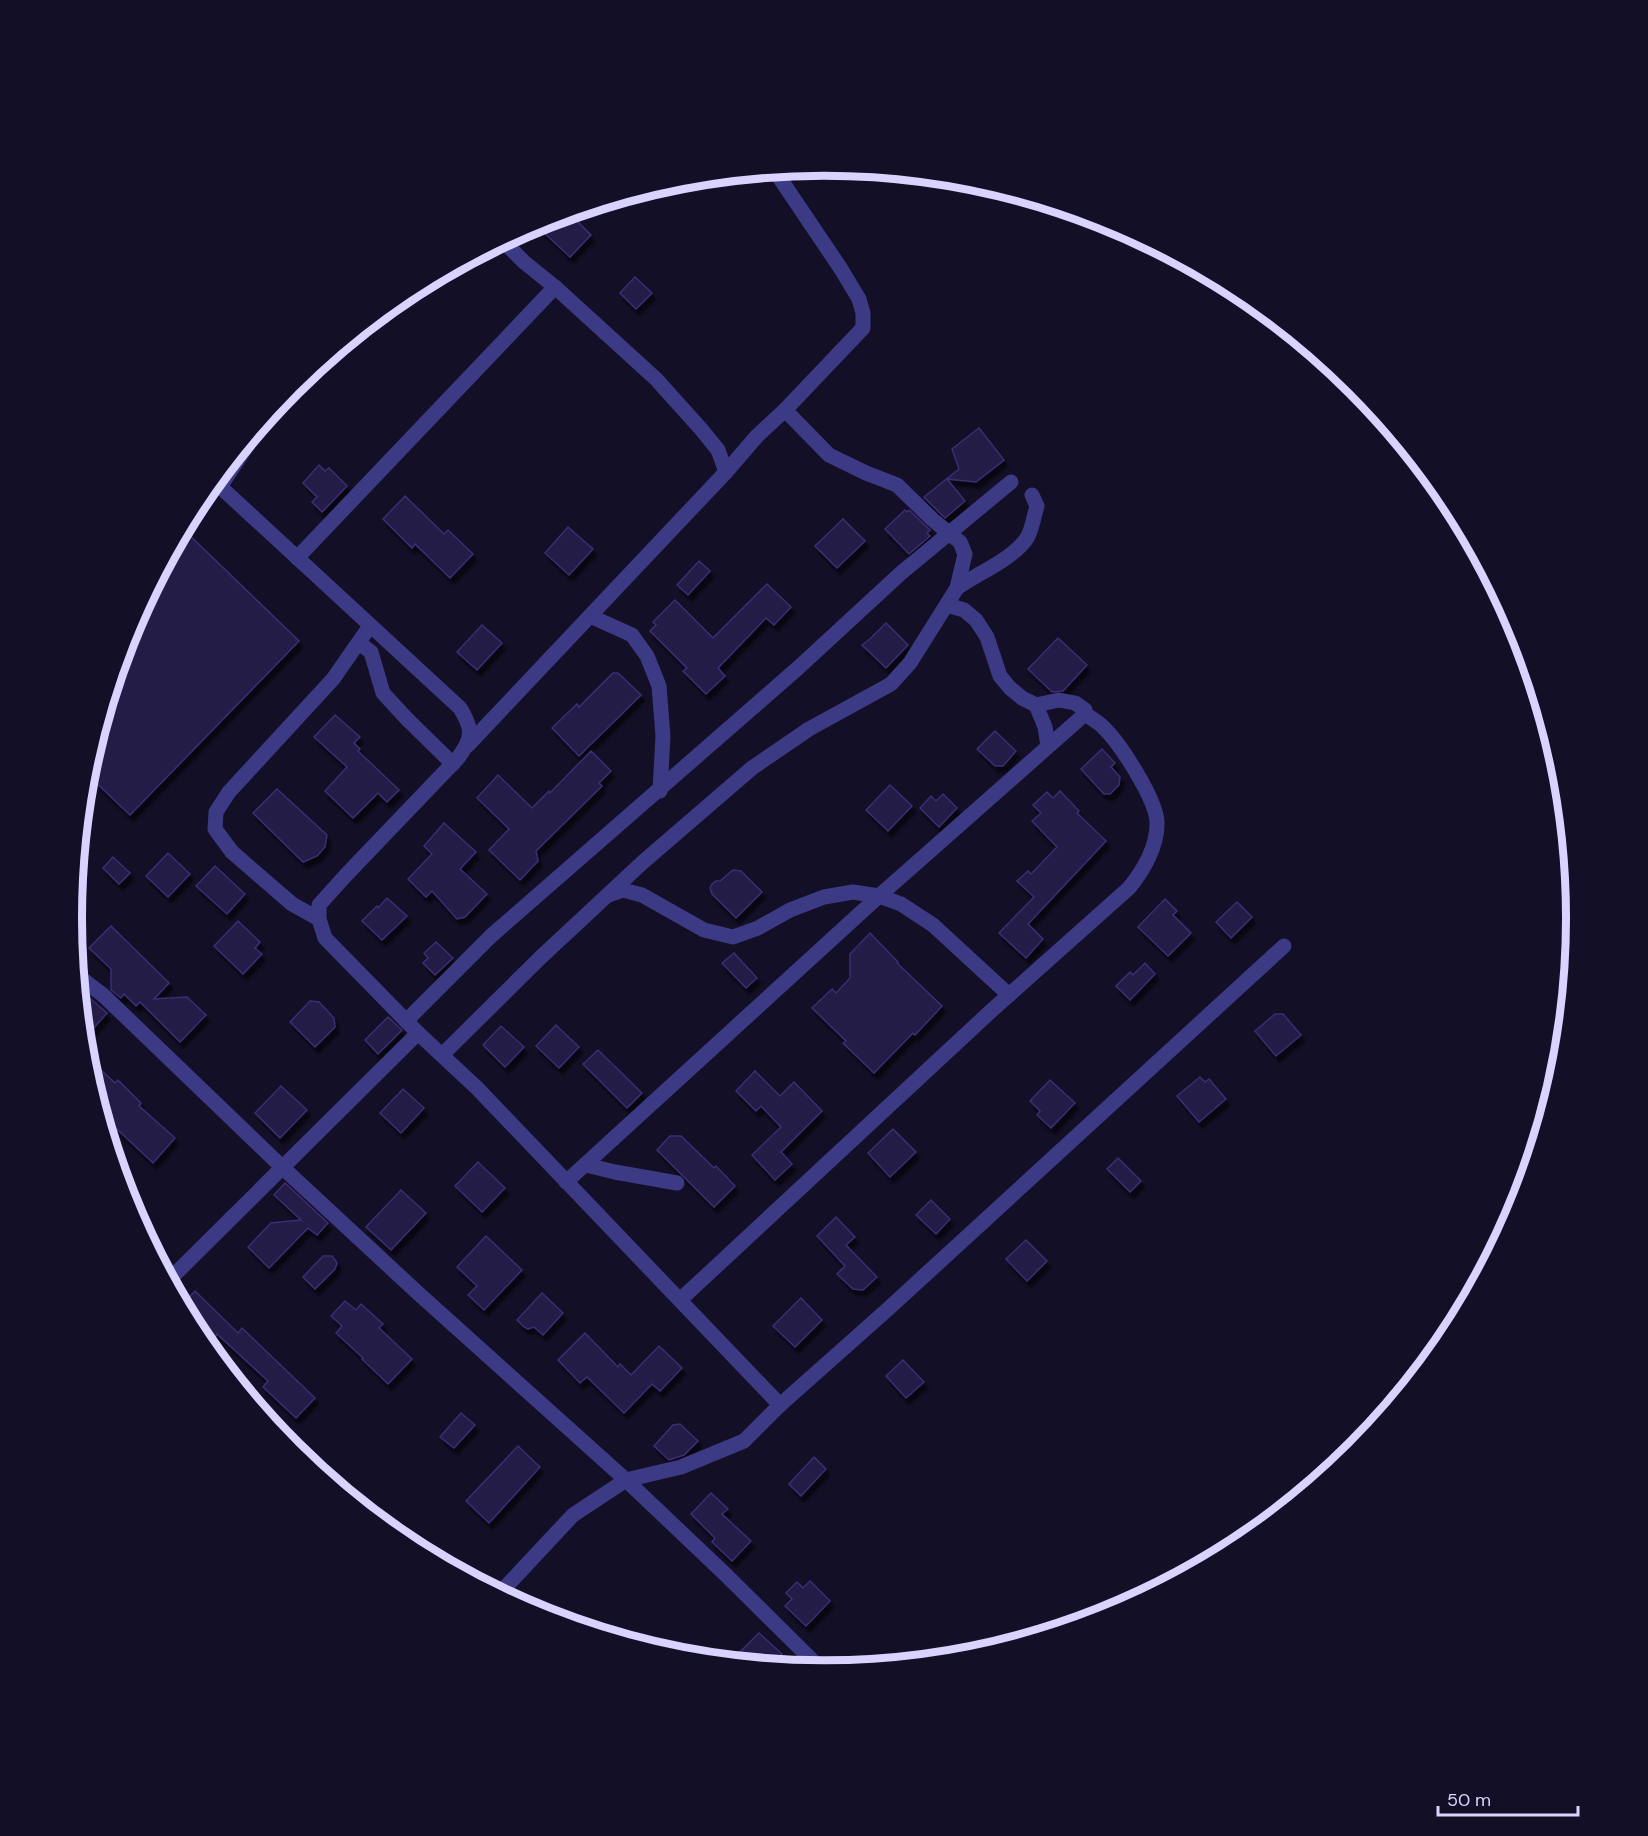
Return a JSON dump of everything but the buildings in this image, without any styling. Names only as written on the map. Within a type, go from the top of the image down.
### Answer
[{"type":"street","points":[[780,1405],[477,1088],[418,1033],[331,945],[325,938],[319,919],[319,905],[726,472],[757,436],[863,328],[863,313],[859,299],[781,178]]},
{"type":"street","points":[[509,247],[656,379],[718,450],[726,472]]},
{"type":"street","points":[[297,558],[555,287]]},
{"type":"street","points":[[441,1055],[643,862],[752,768],[808,729],[891,684],[910,663],[957,588],[965,554],[960,542],[933,520],[897,485],[829,455],[785,410]]},
{"type":"street","points":[[406,1021],[491,936],[660,791],[901,573],[1011,482]]},
{"type":"street","points":[[221,487],[460,708],[467,719],[470,730],[468,745]]},
{"type":"street","points":[[957,588],[1003,561],[1027,538],[1037,506],[1032,495]]},
{"type":"street","points":[[680,1300],[1009,995],[1129,888],[1141,873],[1153,846],[1157,823],[1153,805],[1121,748],[1104,727],[1085,714],[1084,710],[1075,703],[1059,700],[1036,705],[1022,698],[1000,676],[987,637],[976,620],[964,610],[947,605]]},
{"type":"street","points":[[590,616],[632,635],[648,656],[659,686],[663,736],[660,791]]},
{"type":"street","points":[[319,919],[292,903],[232,852],[214,829],[216,812],[229,792],[333,679],[370,626]]},
{"type":"street","points":[[359,643],[371,652],[383,693],[453,764]]},
{"type":"street","points":[[1036,705],[1045,727],[1048,746]]},
{"type":"street","points":[[567,1182],[879,896],[1085,714]]},
{"type":"street","points":[[607,896],[623,890],[642,895],[704,930],[734,937],[758,928],[790,910],[824,897],[853,892],[879,896],[901,904],[933,925],[1009,995]]},
{"type":"street","points":[[505,1587],[573,1515],[626,1480],[681,1467],[744,1441],[780,1405],[888,1310],[1284,946]]},
{"type":"street","points":[[86,982],[419,1294],[626,1480],[811,1659]]},
{"type":"street","points":[[174,1275],[418,1033]]},
{"type":"street","points":[[586,1165],[677,1184]]}]
